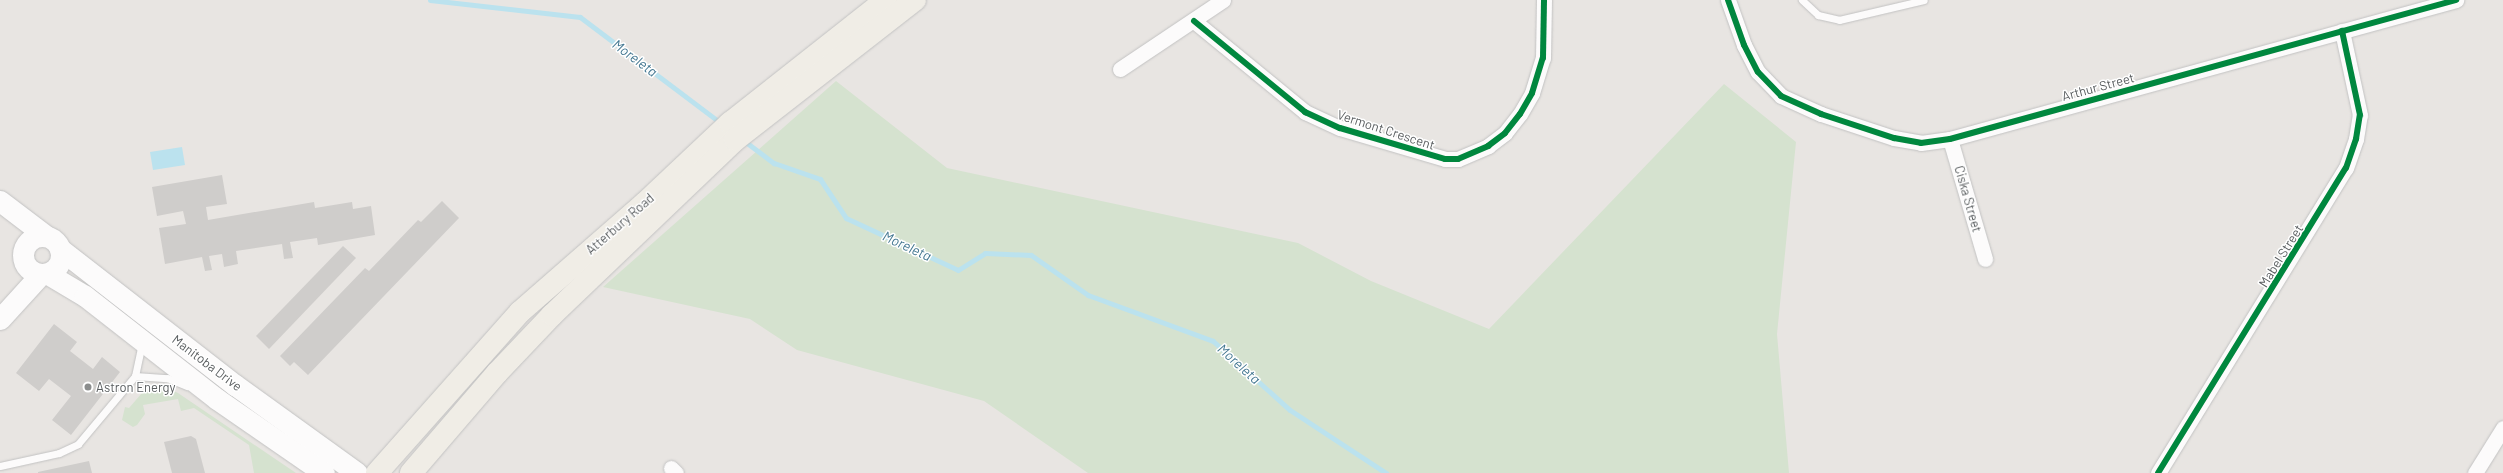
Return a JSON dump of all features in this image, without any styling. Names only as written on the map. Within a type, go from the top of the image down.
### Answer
[{"type":"main road","name":"Atterbury Road","points":[[376,473],[520,312],[689,173],[735,140],[776,97],[877,10],[915,0]]},
{"type":"main road","name":"Atterbury Road","points":[[411,473],[497,373],[689,173]]},
{"type":"street","points":[[1120,69],[1194,21],[1223,0]]},
{"type":"street","name":"Vermont Crescent","points":[[1194,21],[1305,112],[1340,128],[1445,159],[1458,158],[1488,146],[1504,133],[1520,114],[1532,93],[1543,58],[1544,0]]},
{"type":"street","name":"Arthur Street","points":[[1728,0],[1744,45],[1758,72],[1781,96],[1821,114],[1904,141],[1927,143],[1950,139],[2456,0]]},
{"type":"street","name":"Mabel Street","points":[[2158,473],[2346,168],[2356,139],[2360,115],[2342,31]]},
{"type":"street","name":"Ciska Street","points":[[1950,139],[1985,258]]},
{"type":"street","name":"Manitoba Drive","points":[[0,201],[223,376],[357,473]]},
{"type":"street","points":[[0,214],[20,238],[24,256],[30,270],[44,274]]},
{"type":"street","points":[[0,301],[12,284],[31,240],[53,242],[58,266],[44,274],[0,319]]},
{"type":"street","name":"Manitoba Drive","points":[[44,274],[85,296],[142,342],[217,399],[324,473]]},
{"type":"street","points":[[2475,473],[2503,428]]},
{"type":"lane","points":[[1802,0],[1818,15],[1839,20],[1924,0]]},
{"type":"lane","points":[[0,466],[60,453],[78,444],[135,376],[142,342]]},
{"type":"lane","points":[[135,376],[166,378],[217,399]]},
{"type":"green space","points":[[836,81],[947,168],[1298,243],[1371,281],[1489,329],[1724,84],[1796,142],[1777,334],[1789,473],[1088,473],[984,401],[797,350],[750,319],[603,287]]},
{"type":"green space","points":[[152,386],[162,386],[178,393],[296,473],[254,473],[249,445],[194,408],[181,411],[178,399],[143,405],[145,414],[137,425],[133,427],[122,420],[125,407],[129,408],[142,393]]},
{"type":"water","points":[[182,147],[185,165],[153,170],[150,152]]},
{"type":"building","points":[[222,175],[227,204],[206,207],[208,220],[314,202],[315,208],[352,202],[353,209],[371,206],[375,235],[318,245],[317,238],[290,242],[293,258],[284,259],[282,244],[236,251],[238,264],[224,267],[222,254],[209,256],[212,270],[205,271],[202,257],[165,264],[159,228],[186,224],[183,211],[157,216],[152,187]]},
{"type":"building","points":[[442,201],[459,218],[308,375],[294,362],[290,366],[280,356],[365,268],[369,271],[418,220],[421,222]]},
{"type":"building","points":[[343,246],[356,258],[269,349],[256,336]]},
{"type":"building","points":[[54,324],[77,342],[70,351],[93,369],[102,357],[120,372],[71,435],[52,420],[71,396],[49,379],[39,391],[16,373]]},
{"type":"building","points":[[191,436],[196,439],[205,473],[172,473],[164,442]]},
{"type":"building","points":[[89,461],[92,473],[38,473],[38,472]]},
{"type":"waterway","name":"Moreleta","points":[[430,0],[580,17],[722,124]]},
{"type":"waterway","name":"Moreleta","points":[[743,140],[774,163],[820,179],[846,218],[958,270],[985,253],[1031,255],[1088,295],[1213,341],[1290,410],[1386,473]]},
{"type":"cycle path","points":[[1194,21],[1305,112],[1340,128],[1445,159],[1458,159],[1488,146],[1505,133],[1520,114],[1532,93],[1543,58],[1544,0]]},
{"type":"cycle path","points":[[1728,0],[1744,45],[1758,72],[1781,96],[1821,114],[1894,138],[1921,143],[1950,139],[2456,0]]},
{"type":"cycle path","points":[[2158,473],[2346,168],[2356,139],[2360,115],[2342,31]]},
{"type":"place","name":"Astron Energy","points":[[88,387]]}]
